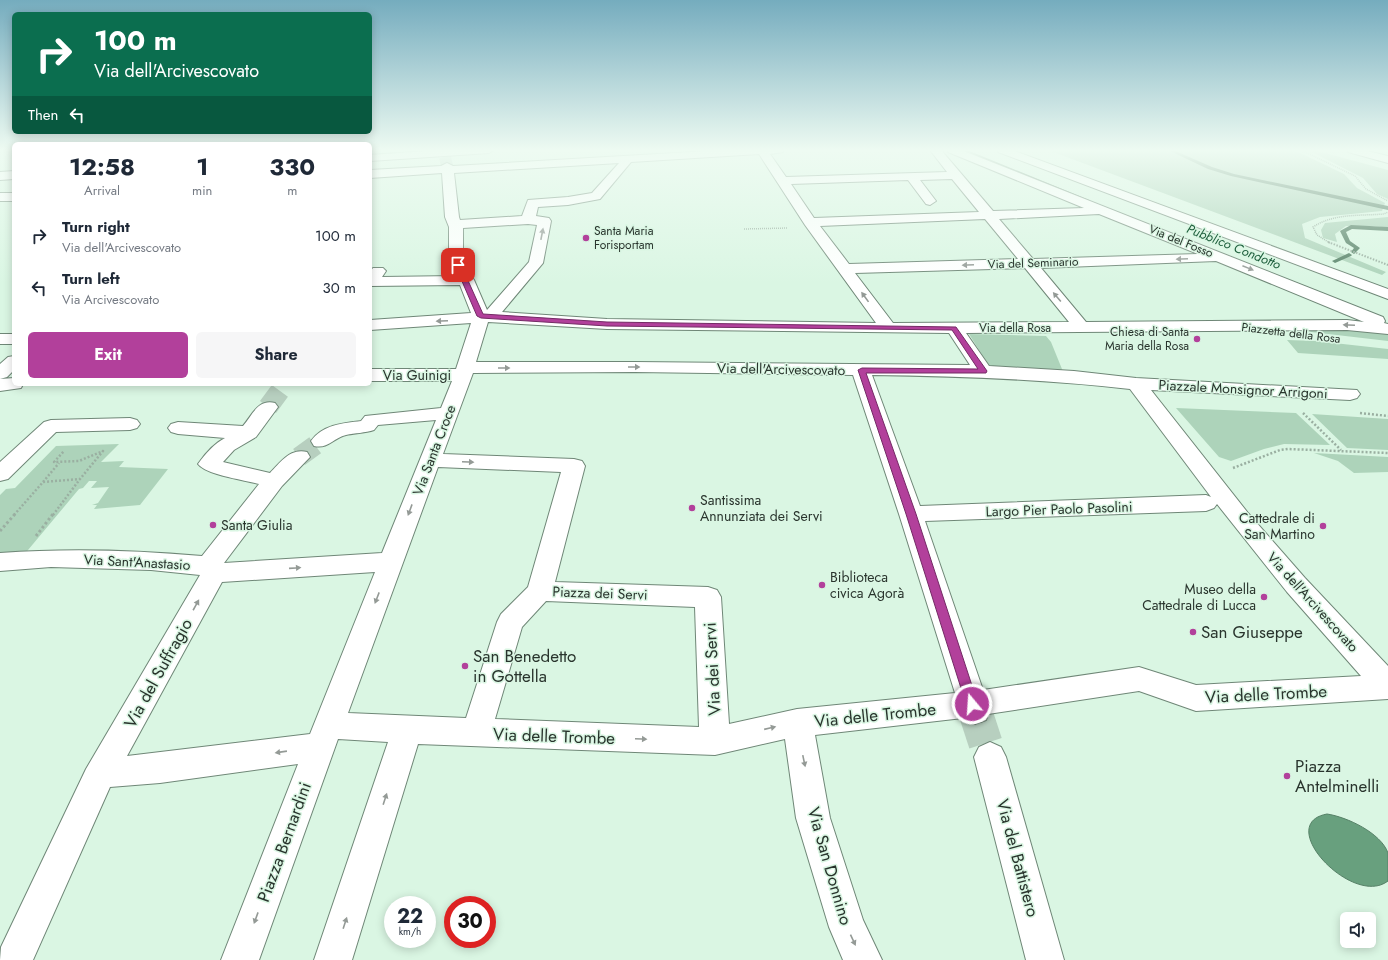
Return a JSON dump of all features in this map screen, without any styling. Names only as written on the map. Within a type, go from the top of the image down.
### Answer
[{"type":"street","points":[[450,195],[454,224],[456,227],[456,262],[485,316],[536,263],[544,221],[528,220],[454,224]]},
{"type":"street","points":[[528,220],[533,203],[568,201],[597,195]]},
{"type":"street","points":[[792,195],[888,328]]},
{"type":"street","points":[[925,195],[930,201]]},
{"type":"street","points":[[972,195],[1082,327]]},
{"type":"street","name":"Via del Fosso","points":[[1065,195],[1388,325]]},
{"type":"street","points":[[1122,195],[1388,294]]},
{"type":"street","points":[[0,197],[12,197]]},
{"type":"street","points":[[812,224],[988,214],[1104,210]]},
{"type":"street","name":"Via del Seminario","points":[[845,269],[1221,258]]},
{"type":"street","points":[[372,280],[378,271]]},
{"type":"street","points":[[372,282],[466,280]]},
{"type":"street","name":"Via della Rosa","points":[[372,325],[457,320],[485,316],[607,324],[888,328],[1231,326]]},
{"type":"street","name":"Via Santa Croce","points":[[324,736],[485,316]]},
{"type":"street","name":"Piazzetta della Rosa","points":[[1231,326],[1346,325],[1388,329]]},
{"type":"street","name":"Piazzetta della Rosa","points":[[1231,326],[1388,343]]},
{"type":"street","points":[[954,328],[983,371]]},
{"type":"street","points":[[0,339],[12,339]]},
{"type":"street","points":[[0,373],[12,362]]},
{"type":"street","name":"Via dell'Arcivescovato","points":[[464,371],[635,367],[983,371],[1074,377],[1136,384],[1221,496],[1296,585],[1388,686]]},
{"type":"street","points":[[862,370],[911,514],[974,708]]},
{"type":"street","name":"Via Guinigi","points":[[372,375],[464,371]]},
{"type":"street","points":[[0,385],[12,384]]},
{"type":"street","name":"Piazzale Monsignor Arrigoni","points":[[1136,384],[1350,394]]},
{"type":"street","points":[[268,407],[249,433],[227,445],[209,464],[218,468],[274,481]]},
{"type":"street","points":[[321,441],[338,430],[367,426],[372,420],[448,414]]},
{"type":"street","points":[[0,474],[51,426],[130,424]]},
{"type":"street","points":[[178,428],[249,433]]},
{"type":"street","name":"Via del Suffragio","points":[[14,960],[97,780],[210,570],[210,564],[274,481],[299,457]]},
{"type":"street","name":"Piazza dei Servi","points":[[429,460],[559,464],[574,466],[540,591],[708,597]]},
{"type":"street","name":"Largo Pier Paolo Pasolini","points":[[911,514],[1206,503]]},
{"type":"street","name":"Via Sant'Anastasio","points":[[0,562],[51,558],[151,561],[210,570],[391,562]]},
{"type":"street","points":[[476,733],[510,622],[540,591]]},
{"type":"street","name":"Via dei Servi","points":[[708,597],[715,740]]},
{"type":"street","name":"Via delle Trombe","points":[[324,736],[407,730],[715,740],[796,722],[974,708],[1139,679],[1196,698],[1388,686]]},
{"type":"street","name":"Via San Donnino","points":[[796,722],[806,769],[813,818],[847,927],[863,960]]},
{"type":"street","points":[[333,960],[407,730]]},
{"type":"street","points":[[102,773],[160,768],[324,736]]},
{"type":"street","name":"Piazza Bernardini","points":[[240,960],[324,736]]},
{"type":"street","name":"Via del Battistero","points":[[990,757],[1045,960]]},
{"type":"path","points":[[1376,195],[1388,201]]},
{"type":"path","points":[[1388,212],[1384,214],[1329,219],[1319,222],[1313,227],[1317,235],[1324,241],[1388,266]]},
{"type":"path","points":[[744,229],[812,224]]},
{"type":"path","points":[[1298,408],[1341,451]]},
{"type":"path","points":[[1354,413],[1388,416]]},
{"type":"path","points":[[1228,468],[1280,450],[1388,453]]},
{"type":"path","points":[[34,538],[103,451],[83,460],[59,463],[54,462],[64,451]]},
{"type":"path","points":[[0,531],[59,463]]},
{"type":"path","points":[[43,482],[80,480]]},
{"type":"shaded area","points":[[1168,195],[1370,195],[1385,203],[1382,211],[1320,217],[1302,224],[1305,238],[1386,272],[1382,275]]},
{"type":"shaded area","points":[[1379,195],[1388,195],[1388,199]]},
{"type":"shaded area","points":[[1388,217],[1388,228],[1375,226],[1346,226],[1335,234],[1337,242],[1323,238],[1321,230],[1325,223]]},
{"type":"shaded area","points":[[1304,328],[1343,328],[1388,333],[1388,341],[1311,332]]},
{"type":"shaded area","points":[[969,334],[1046,336],[1051,342],[1064,374],[991,369]]},
{"type":"shaded area","points":[[1287,340],[1316,341],[1388,349],[1388,359],[1298,353]]},
{"type":"shaded area","points":[[1176,408],[1296,413],[1330,445],[1284,444],[1264,449],[1231,461],[1219,457]]},
{"type":"shaded area","points":[[1312,414],[1388,419],[1388,450],[1347,448]]},
{"type":"shaded area","points":[[119,444],[101,462],[124,461],[119,467],[168,469],[140,505],[94,509],[97,505],[92,505],[98,503],[109,487],[91,488],[97,481],[89,481],[83,488],[79,489],[23,556],[0,557],[0,495],[6,489],[15,488],[56,446]]},
{"type":"shaded area","points":[[1314,453],[1388,457],[1388,472],[1354,473],[1338,461]]},
{"type":"shaded area","points":[[1327,814],[1353,822],[1378,839],[1388,853],[1388,881],[1373,886],[1356,883],[1339,874],[1324,861],[1313,847],[1309,832],[1313,821]]},
{"type":"waterway","name":"Pubblico Condotto","points":[[1073,195],[1086,200]]},
{"type":"waterway","points":[[1326,195],[1388,208]]},
{"type":"waterway","points":[[1354,252],[1357,248],[1348,242],[1343,231],[1351,227],[1388,229]]},
{"type":"waterway","points":[[1335,261],[1349,255]]},
{"type":"tunnel","points":[[268,407],[284,386]]},
{"type":"tunnel","points":[[299,457],[321,441]]},
{"type":"tunnel","points":[[975,711],[990,757]]},
{"type":"place","name":"Santa Maria Forisportam","points":[[586,238]]},
{"type":"place","name":"Chiesa di Santa Maria della Rosa","points":[[1197,339]]},
{"type":"place","name":"Santissima Annunziata dei Servi","points":[[692,508]]},
{"type":"place","name":"Santa Giulia","points":[[213,525]]},
{"type":"place","name":"Cattedrale di San Martino","points":[[1323,526]]},
{"type":"place","name":"Biblioteca civica Agorà","points":[[822,585]]},
{"type":"place","name":"Museo della Cattedrale di Lucca","points":[[1264,597]]},
{"type":"place","name":"San Giuseppe","points":[[1193,632]]},
{"type":"place","name":"San Benedetto in Gottella","points":[[465,666]]},
{"type":"place","name":"Piazza Antelminelli","points":[[1287,776]]},
{"type":"route","points":[[458,265],[481,316],[607,324],[954,328],[983,371],[862,370],[911,514],[972,704]]}]
